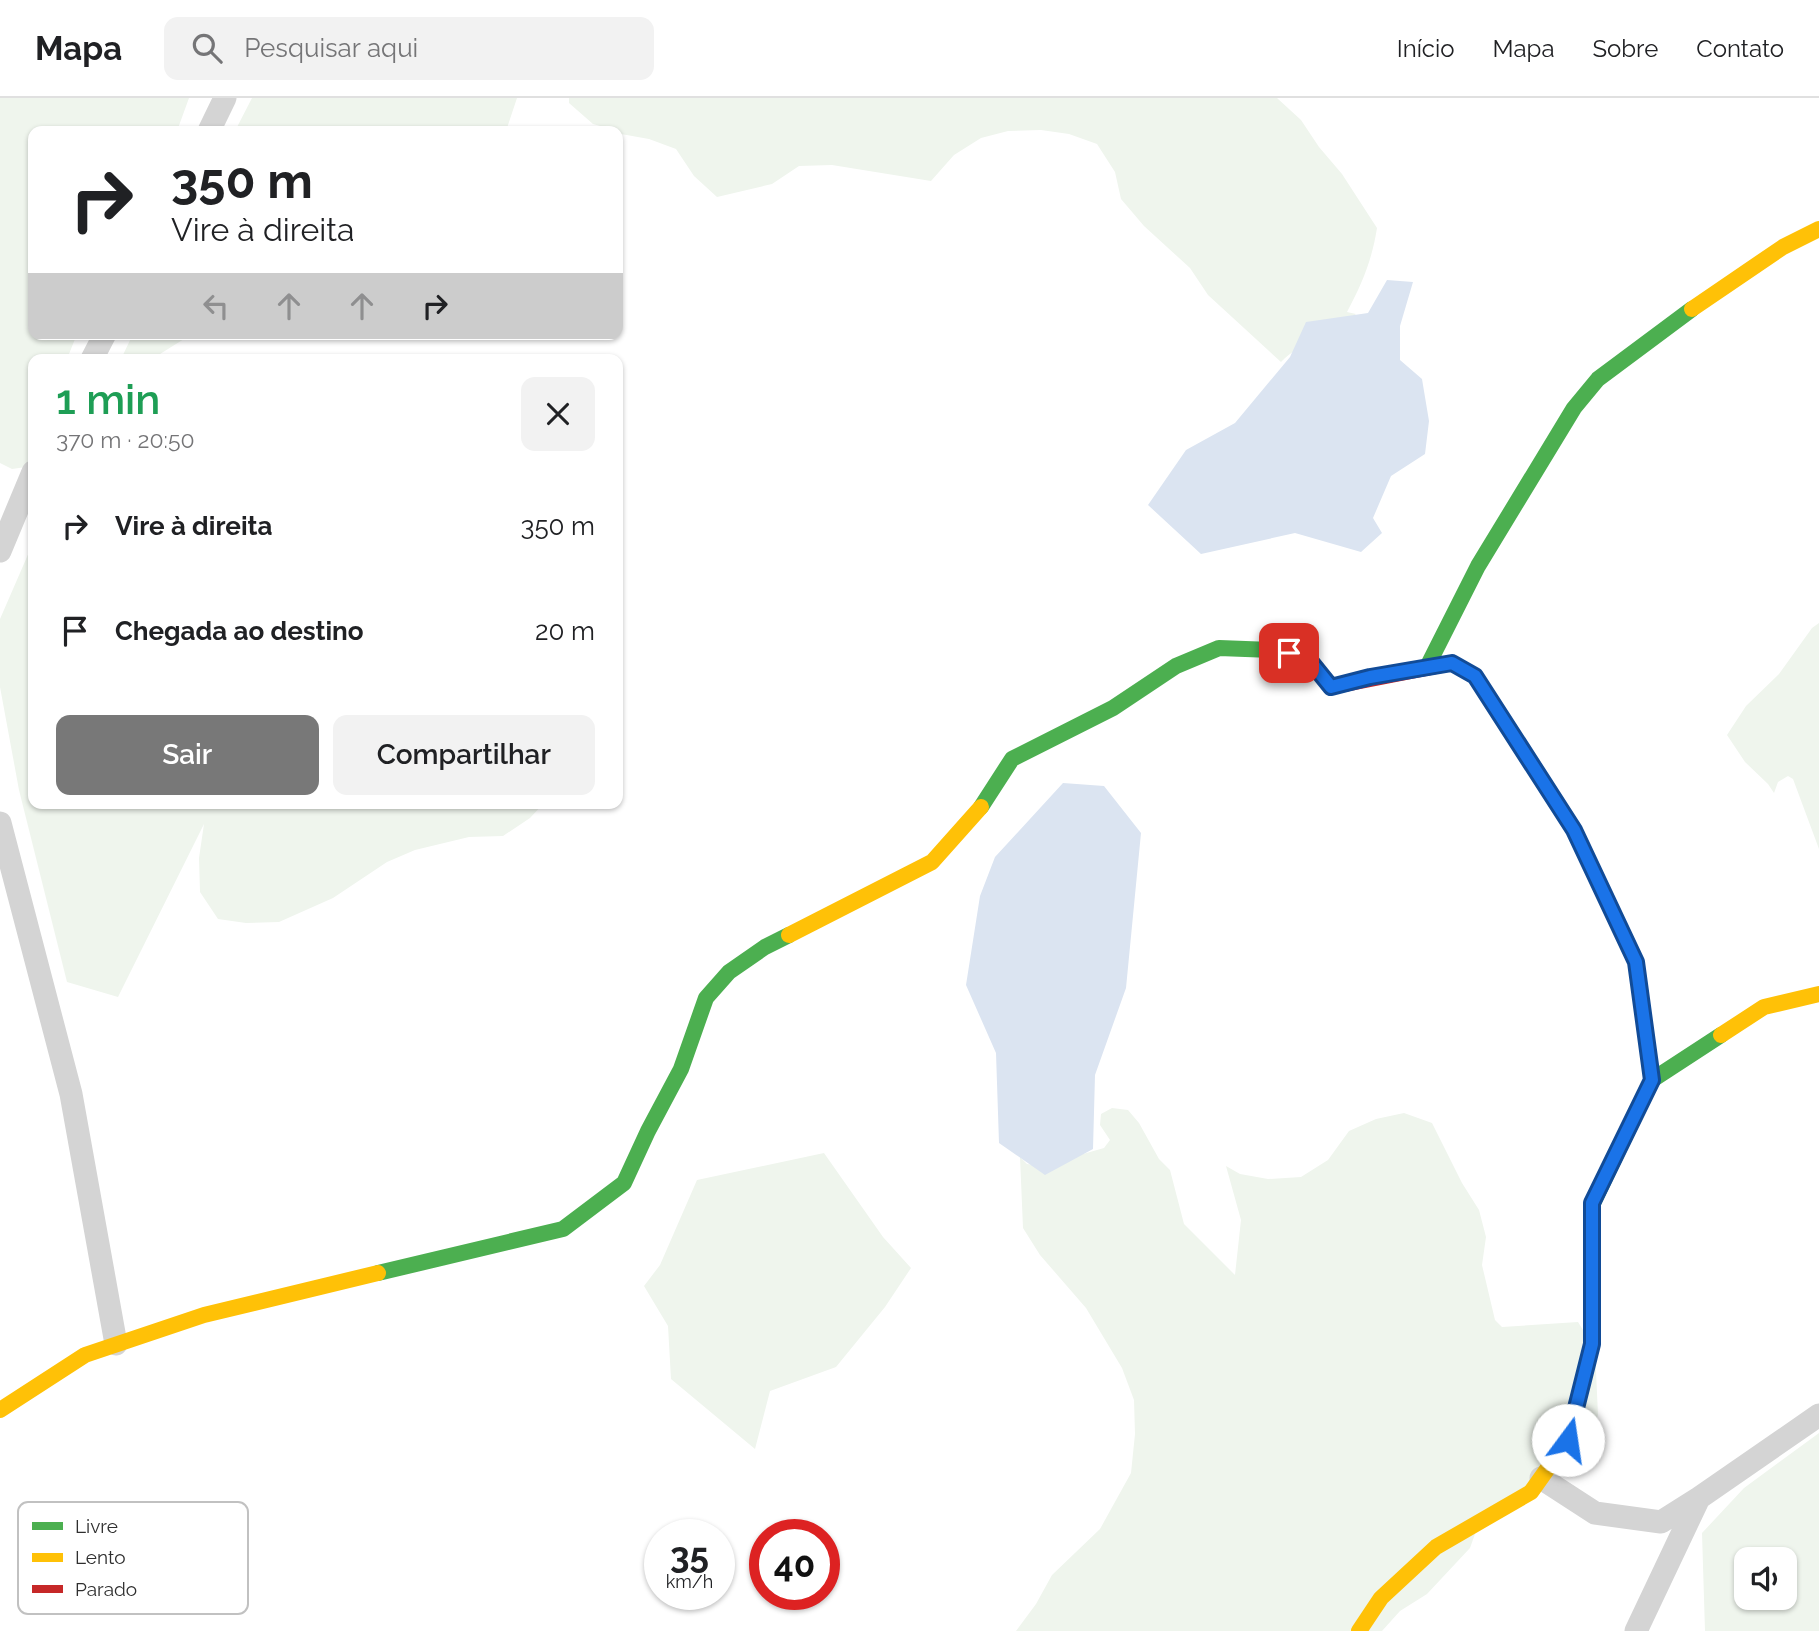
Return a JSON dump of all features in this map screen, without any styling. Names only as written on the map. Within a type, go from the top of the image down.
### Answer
[{"type":"street","points":[[211,126],[225,98]]},
{"type":"street","points":[[1427,667],[1478,566],[1574,408],[1598,379],[1728,283],[1783,247],[1819,229]]},
{"type":"street","points":[[0,551],[28,484]]},
{"type":"street","points":[[0,1410],[85,1355],[204,1315],[563,1229],[624,1183],[681,1069],[706,998],[729,972],[765,947],[932,862],[979,810],[1012,760],[1113,708],[1177,666],[1219,648],[1272,650],[1306,656],[1331,687],[1370,677],[1452,663],[1475,676],[1574,830],[1636,962],[1652,1080]]},
{"type":"street","points":[[0,822],[71,1094],[116,1344]]},
{"type":"street","points":[[1359,1631],[1381,1598],[1436,1547],[1531,1492],[1568,1440],[1592,1344],[1592,1203],[1652,1080],[1764,1007],[1819,994]]},
{"type":"street","points":[[1541,1478],[1595,1513],[1661,1522],[1819,1415]]},
{"type":"street","points":[[1636,1631],[1699,1498]]},
{"type":"shaded area","points":[[0,98],[189,98],[179,126],[28,126],[28,340],[75,340],[69,354],[28,354],[28,467],[12,469],[0,463]]},
{"type":"shaded area","points":[[252,98],[517,98],[508,126],[238,126]]},
{"type":"shaded area","points":[[569,98],[1277,98],[1301,120],[1342,174],[1377,228],[1366,272],[1347,312],[1356,314],[1338,327],[1298,348],[1281,362],[1208,295],[1190,268],[1144,226],[1121,199],[1115,172],[1097,144],[1069,134],[1041,130],[1008,131],[981,138],[954,155],[931,181],[832,165],[799,166],[772,184],[717,197],[694,176],[676,149],[649,139],[623,134],[623,126],[593,124],[569,103]]},
{"type":"shaded area","points":[[1387,280],[1413,282],[1400,326],[1400,360],[1422,379],[1429,421],[1425,454],[1391,476],[1373,518],[1382,533],[1361,552],[1295,533],[1201,554],[1148,505],[1186,450],[1235,423],[1290,357],[1306,322],[1368,313]]},
{"type":"shaded area","points":[[130,340],[182,340],[160,354],[123,354]]},
{"type":"shaded area","points":[[28,555],[28,809],[538,809],[503,836],[469,837],[415,850],[387,862],[333,898],[279,922],[246,923],[218,919],[200,892],[199,858],[204,824],[118,997],[67,982],[19,790],[0,687],[0,619]]},
{"type":"shaded area","points":[[1819,623],[1819,849],[1793,779],[1788,776],[1778,782],[1774,793],[1745,762],[1727,735],[1746,706],[1779,674],[1812,628]]},
{"type":"shaded area","points":[[1063,783],[1104,786],[1141,833],[1126,988],[1095,1075],[1093,1149],[1045,1175],[999,1143],[996,1053],[966,985],[980,896],[995,857]]},
{"type":"shaded area","points":[[1112,1108],[1128,1110],[1139,1123],[1159,1159],[1170,1170],[1184,1224],[1235,1275],[1241,1220],[1226,1166],[1240,1174],[1268,1179],[1301,1177],[1328,1160],[1349,1131],[1376,1119],[1404,1113],[1432,1123],[1462,1183],[1479,1210],[1486,1237],[1482,1265],[1495,1320],[1502,1327],[1578,1322],[1595,1349],[1598,1415],[1588,1444],[1561,1467],[1480,1520],[1470,1548],[1427,1594],[1400,1611],[1382,1631],[1016,1631],[1036,1604],[1052,1575],[1100,1529],[1131,1473],[1135,1434],[1134,1400],[1122,1368],[1086,1308],[1040,1255],[1023,1228],[1020,1157],[1027,1164],[1041,1166],[1104,1148],[1110,1140],[1100,1125],[1101,1114]]},
{"type":"shaded area","points":[[824,1153],[883,1237],[911,1268],[885,1307],[836,1367],[770,1391],[755,1449],[671,1379],[668,1326],[644,1286],[660,1265],[697,1180]]},
{"type":"shaded area","points":[[1819,1433],[1819,1631],[1705,1631],[1702,1533],[1744,1488]]},
{"type":"traffic: fast","points":[[1427,667],[1478,566],[1574,408],[1598,379],[1692,309]]},
{"type":"traffic: fast","points":[[981,807],[1012,759],[1113,708],[1176,666],[1219,648],[1272,650],[1306,656],[1331,687],[1345,684]]},
{"type":"traffic: fast","points":[[1488,696],[1574,830],[1636,962],[1652,1080]]},
{"type":"traffic: fast","points":[[378,1273],[563,1229],[624,1183],[681,1069],[706,998],[729,972],[765,947],[789,935]]},
{"type":"traffic: fast","points":[[1572,1424],[1592,1344],[1593,1203],[1652,1080],[1721,1035]]},
{"type":"traffic: slow","points":[[1692,309],[1783,247],[1819,229]]},
{"type":"traffic: slow","points":[[789,935],[932,862],[981,807]]},
{"type":"traffic: slow","points":[[1721,1035],[1764,1007],[1819,994]]},
{"type":"traffic: slow","points":[[0,1410],[85,1355],[204,1315],[378,1273]]},
{"type":"traffic: slow","points":[[1359,1631],[1381,1598],[1436,1547],[1531,1492],[1568,1440],[1572,1424]]},
{"type":"traffic: jam","points":[[1345,684],[1452,663],[1475,676],[1488,696]]},
{"type":"route","points":[[1289,653],[1306,656],[1331,687],[1370,677],[1452,663],[1475,676],[1574,830],[1636,962],[1652,1080],[1592,1203],[1592,1344],[1568,1440]]}]
